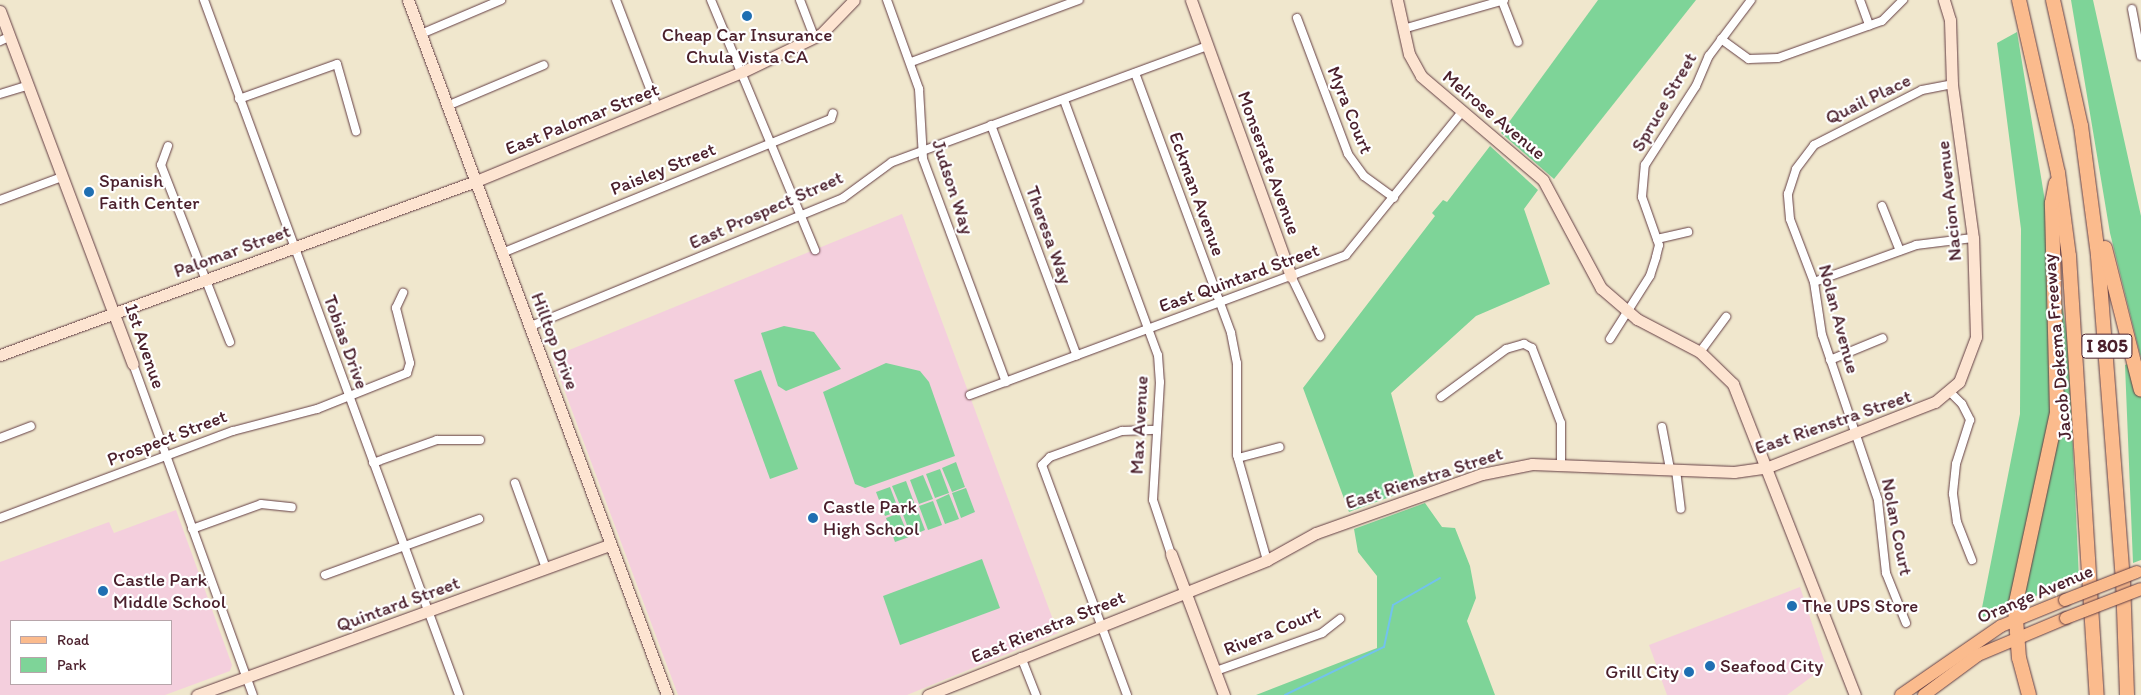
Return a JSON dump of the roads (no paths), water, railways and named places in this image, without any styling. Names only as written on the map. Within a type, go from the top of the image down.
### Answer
[{"type":"highway","name":"Jacob Dekema Freeway","points":[[2020,0],[2058,173],[2075,318],[2097,695]]},
{"type":"highway","name":"I 805","points":[[2054,0],[2080,126],[2107,346],[2127,695]]},
{"type":"highway","points":[[2080,126],[2112,282],[2141,390]]},
{"type":"highway","points":[[2029,695],[2016,638],[2015,620],[2018,581],[2057,413],[2052,202],[2058,173]]},
{"type":"main road","name":"Orange Avenue","points":[[1900,695],[1975,641],[2015,620],[2141,570]]},
{"type":"main road","name":"Orange Avenue","points":[[1924,695],[1962,664],[2016,638],[2141,589]]},
{"type":"street","name":"Tobias Drive","points":[[204,0],[293,248],[459,695]]},
{"type":"street","name":"Hilltop Drive","points":[[408,0],[667,695]]},
{"type":"street","points":[[420,34],[500,0]]},
{"type":"street","points":[[616,0],[657,107]]},
{"type":"street","points":[[711,0],[815,250]]},
{"type":"street","points":[[800,0],[814,37]]},
{"type":"street","name":"East Palomar Street","points":[[476,181],[742,72],[814,37],[854,0]]},
{"type":"street","name":"Judson Way","points":[[887,0],[911,62],[922,102],[921,150],[1006,382]]},
{"type":"street","points":[[911,62],[1079,0]]},
{"type":"street","name":"Monserate Avenue","points":[[1191,0],[1291,276],[1320,336]]},
{"type":"street","name":"Melrose Avenue","points":[[1396,0],[1403,29],[1421,76],[1544,180],[1561,206],[1591,274],[1627,312],[1700,352],[1733,384],[1768,467],[1855,695]]},
{"type":"street","points":[[1403,29],[1503,0],[1518,42]]},
{"type":"street","name":"Spruce Street","points":[[1657,239],[1642,197],[1645,165],[1721,39],[1750,0]]},
{"type":"street","points":[[1860,0],[1869,25]]},
{"type":"street","points":[[1721,39],[1742,55],[1765,61],[1882,21],[1903,0]]},
{"type":"street","name":"Nacion Avenue","points":[[1944,0],[1950,20],[1952,84],[1973,238],[1976,337],[1966,370],[1950,392]]},
{"type":"street","points":[[2132,9],[2141,56]]},
{"type":"street","name":"1st Avenue","points":[[0,11],[5,39],[26,86],[115,312],[165,456],[253,695]]},
{"type":"street","name":"Myra Court","points":[[1297,18],[1348,154],[1364,176],[1394,198]]},
{"type":"street","name":"East Prospect Street","points":[[531,326],[843,198],[881,168],[921,150],[1064,100],[1208,46]]},
{"type":"street","points":[[239,99],[337,64],[356,131]]},
{"type":"street","points":[[447,106],[544,65]]},
{"type":"street","name":"Eckman Avenue","points":[[1135,74],[1220,303],[1237,363],[1238,458],[1267,560]]},
{"type":"street","name":"Quail Place","points":[[1805,155],[1831,135],[1922,90],[1952,84]]},
{"type":"street","points":[[0,94],[26,86]]},
{"type":"street","name":"Max Avenue","points":[[1064,100],[1148,329],[1160,367],[1153,500],[1171,554],[1224,695]]},
{"type":"street","name":"East Quintard Street","points":[[970,395],[1346,255],[1462,112]]},
{"type":"street","name":"Paisley Street","points":[[502,253],[830,119],[833,113]]},
{"type":"street","name":"Theresa Way","points":[[991,125],[1077,356]]},
{"type":"street","points":[[168,146],[161,165],[230,342]]},
{"type":"street","name":"Nolan Avenue","points":[[1805,155],[1792,180],[1788,208],[1814,282],[1830,360],[1858,435]]},
{"type":"street","points":[[0,200],[62,177]]},
{"type":"street","name":"Palomar Street","points":[[0,355],[476,181]]},
{"type":"street","points":[[1882,206],[1900,251]]},
{"type":"street","points":[[1610,340],[1650,276],[1657,239],[1688,232]]},
{"type":"street","points":[[1814,282],[1900,251],[1973,238]]},
{"type":"street","name":"Prospect Street","points":[[0,518],[252,424],[349,397],[410,370],[396,308],[403,293]]},
{"type":"street","points":[[1700,352],[1726,318]]},
{"type":"street","points":[[1830,360],[1883,338]]},
{"type":"street","points":[[1441,397],[1506,349],[1524,344],[1532,348],[1561,423],[1561,464]]},
{"type":"street","points":[[1950,392],[1970,420],[1956,464],[1953,494],[1957,522],[1972,560]]},
{"type":"street","name":"East Rienstra Street","points":[[928,695],[1185,590],[1267,560],[1316,533],[1472,477],[1509,467],[1561,464],[1734,472],[1768,467],[1918,412],[1950,392]]},
{"type":"street","points":[[0,438],[31,426]]},
{"type":"street","points":[[1662,427],[1682,509]]},
{"type":"street","points":[[1127,695],[1042,465],[1050,457],[1122,431],[1157,430]]},
{"type":"street","name":"Nolan Court","points":[[1858,435],[1878,500],[1886,573],[1906,624]]},
{"type":"street","points":[[373,463],[437,440],[480,440]]},
{"type":"street","points":[[1238,458],[1280,447]]},
{"type":"street","points":[[515,483],[546,568]]},
{"type":"street","points":[[192,529],[262,504],[292,507]]},
{"type":"street","points":[[325,575],[479,519]]},
{"type":"street","name":"Quintard Street","points":[[197,695],[610,545]]},
{"type":"street","name":"Rivera Court","points":[[1216,672],[1322,633],[1340,619]]},
{"type":"street","points":[[1021,657],[1036,695]]},
{"type":"waterway","points":[[1285,695],[1384,647],[1393,605],[1440,578]]},
{"type":"place","name":"Cheap Car Insurance Chula Vista CA","points":[[747,16]]},
{"type":"place","name":"Spanish Faith Center","points":[[89,192]]},
{"type":"place","name":"Castle Park High School","points":[[813,518]]},
{"type":"place","name":"Castle Park Middle School","points":[[103,591]]},
{"type":"place","name":"The UPS Store","points":[[1792,606]]},
{"type":"place","name":"Seafood City","points":[[1710,666]]},
{"type":"place","name":"Grill City","points":[[1689,672]]}]
